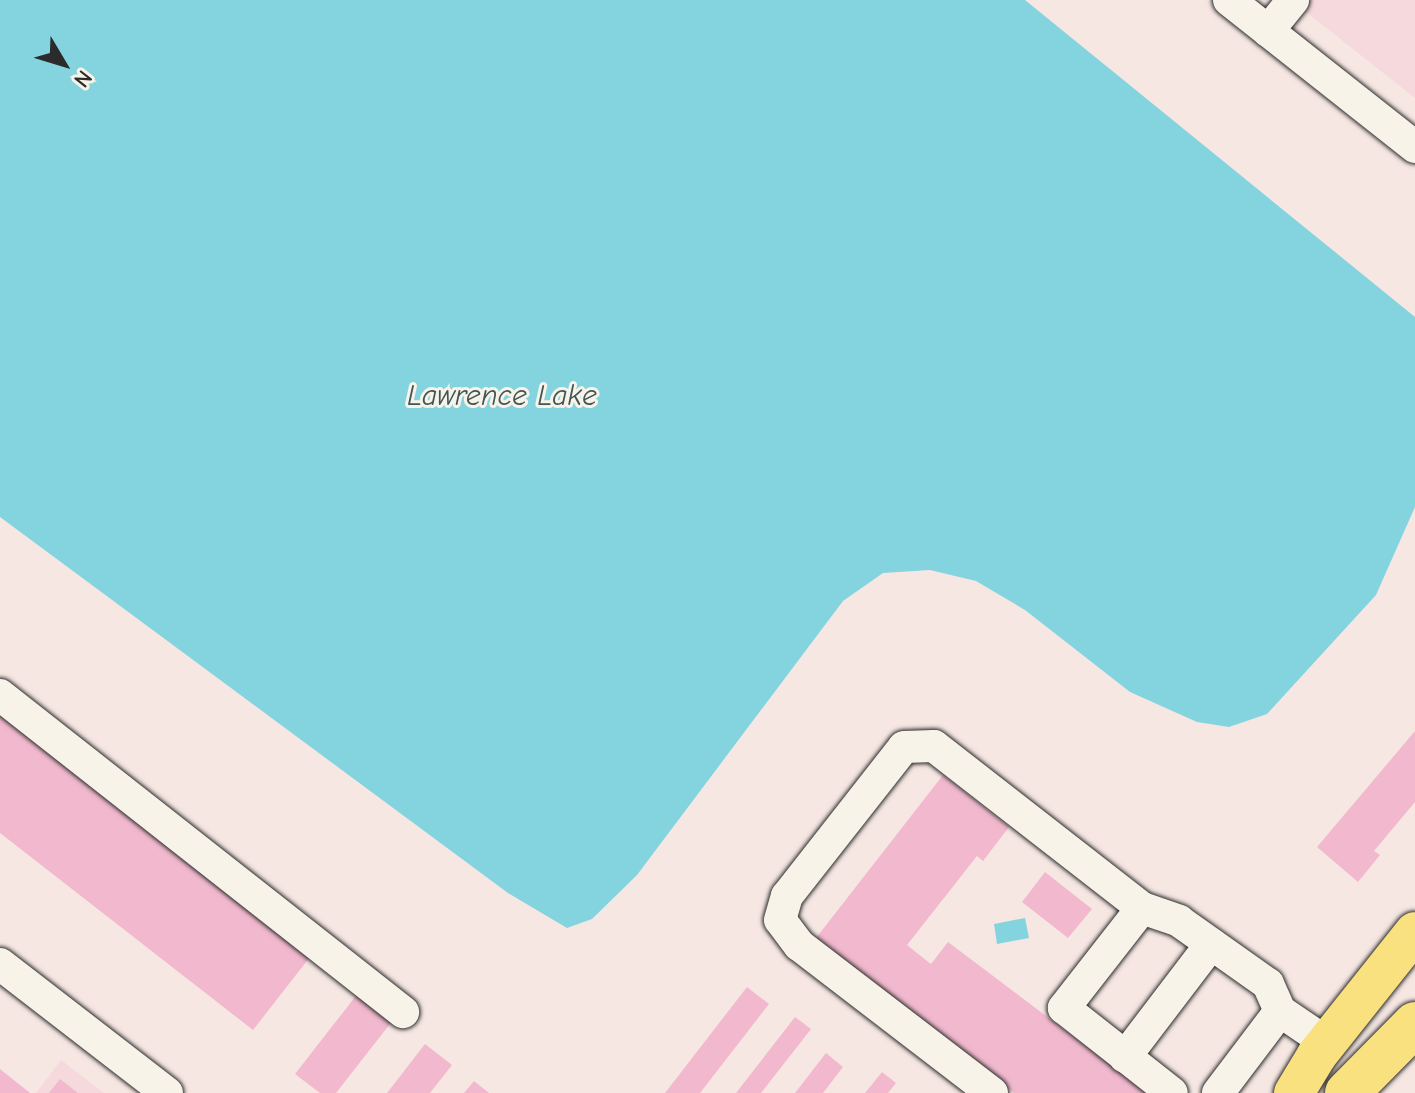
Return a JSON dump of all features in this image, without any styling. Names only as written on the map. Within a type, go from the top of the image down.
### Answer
[{"type":"highway","points":[[1347,1093],[1415,1024]]},
{"type":"main road","points":[[1294,1093],[1327,1043],[1415,932]]},
{"type":"street","points":[[1229,0],[1415,147]]},
{"type":"street","points":[[1268,31],[1293,0]]},
{"type":"street","points":[[0,695],[403,1012]]},
{"type":"street","points":[[992,1093],[799,945],[780,920],[787,896],[904,747],[934,746],[1142,908],[1179,921],[1268,984],[1280,1011],[1327,1043]]},
{"type":"street","points":[[1142,908],[1064,1008],[1172,1093]]},
{"type":"street","points":[[1125,1057],[1211,944]]},
{"type":"street","points":[[0,964],[167,1093]]},
{"type":"street","points":[[1218,1093],[1280,1011]]},
{"type":"shaded area","points":[[1291,0],[1415,0],[1415,98]]},
{"type":"shaded area","points":[[61,1060],[104,1093],[36,1093]]},
{"type":"water","name":"Lawrence Lake","points":[[0,0],[1025,0],[1415,317],[1415,507],[1376,595],[1267,714],[1229,727],[1197,722],[1130,692],[1025,610],[976,581],[930,570],[883,573],[843,601],[637,875],[592,919],[567,928],[508,893],[0,517]]},
{"type":"water","points":[[1025,918],[1029,938],[997,944],[994,924]]},
{"type":"building","points":[[0,716],[310,957],[253,1030],[0,833]]},
{"type":"building","points":[[1415,731],[1415,802],[1374,851],[1380,855],[1358,882],[1317,847]]},
{"type":"building","points":[[943,775],[1009,827],[983,861],[977,856],[907,945],[931,964],[948,942],[1148,1093],[1014,1093],[816,938]]},
{"type":"building","points":[[1045,872],[1092,909],[1068,938],[1022,902]]},
{"type":"building","points":[[747,987],[769,1004],[700,1093],[665,1093]]},
{"type":"building","points":[[362,988],[397,1015],[336,1093],[320,1093],[295,1074]]},
{"type":"building","points":[[795,1017],[811,1029],[761,1093],[736,1093]]},
{"type":"building","points":[[425,1044],[452,1065],[430,1093],[387,1093]]},
{"type":"building","points":[[826,1053],[843,1067],[823,1093],[795,1093]]},
{"type":"building","points":[[0,1069],[30,1093],[0,1093]]},
{"type":"building","points":[[882,1072],[896,1083],[888,1093],[865,1093]]},
{"type":"building","points":[[60,1079],[78,1093],[49,1093]]},
{"type":"building","points":[[474,1081],[489,1093],[464,1093]]}]
